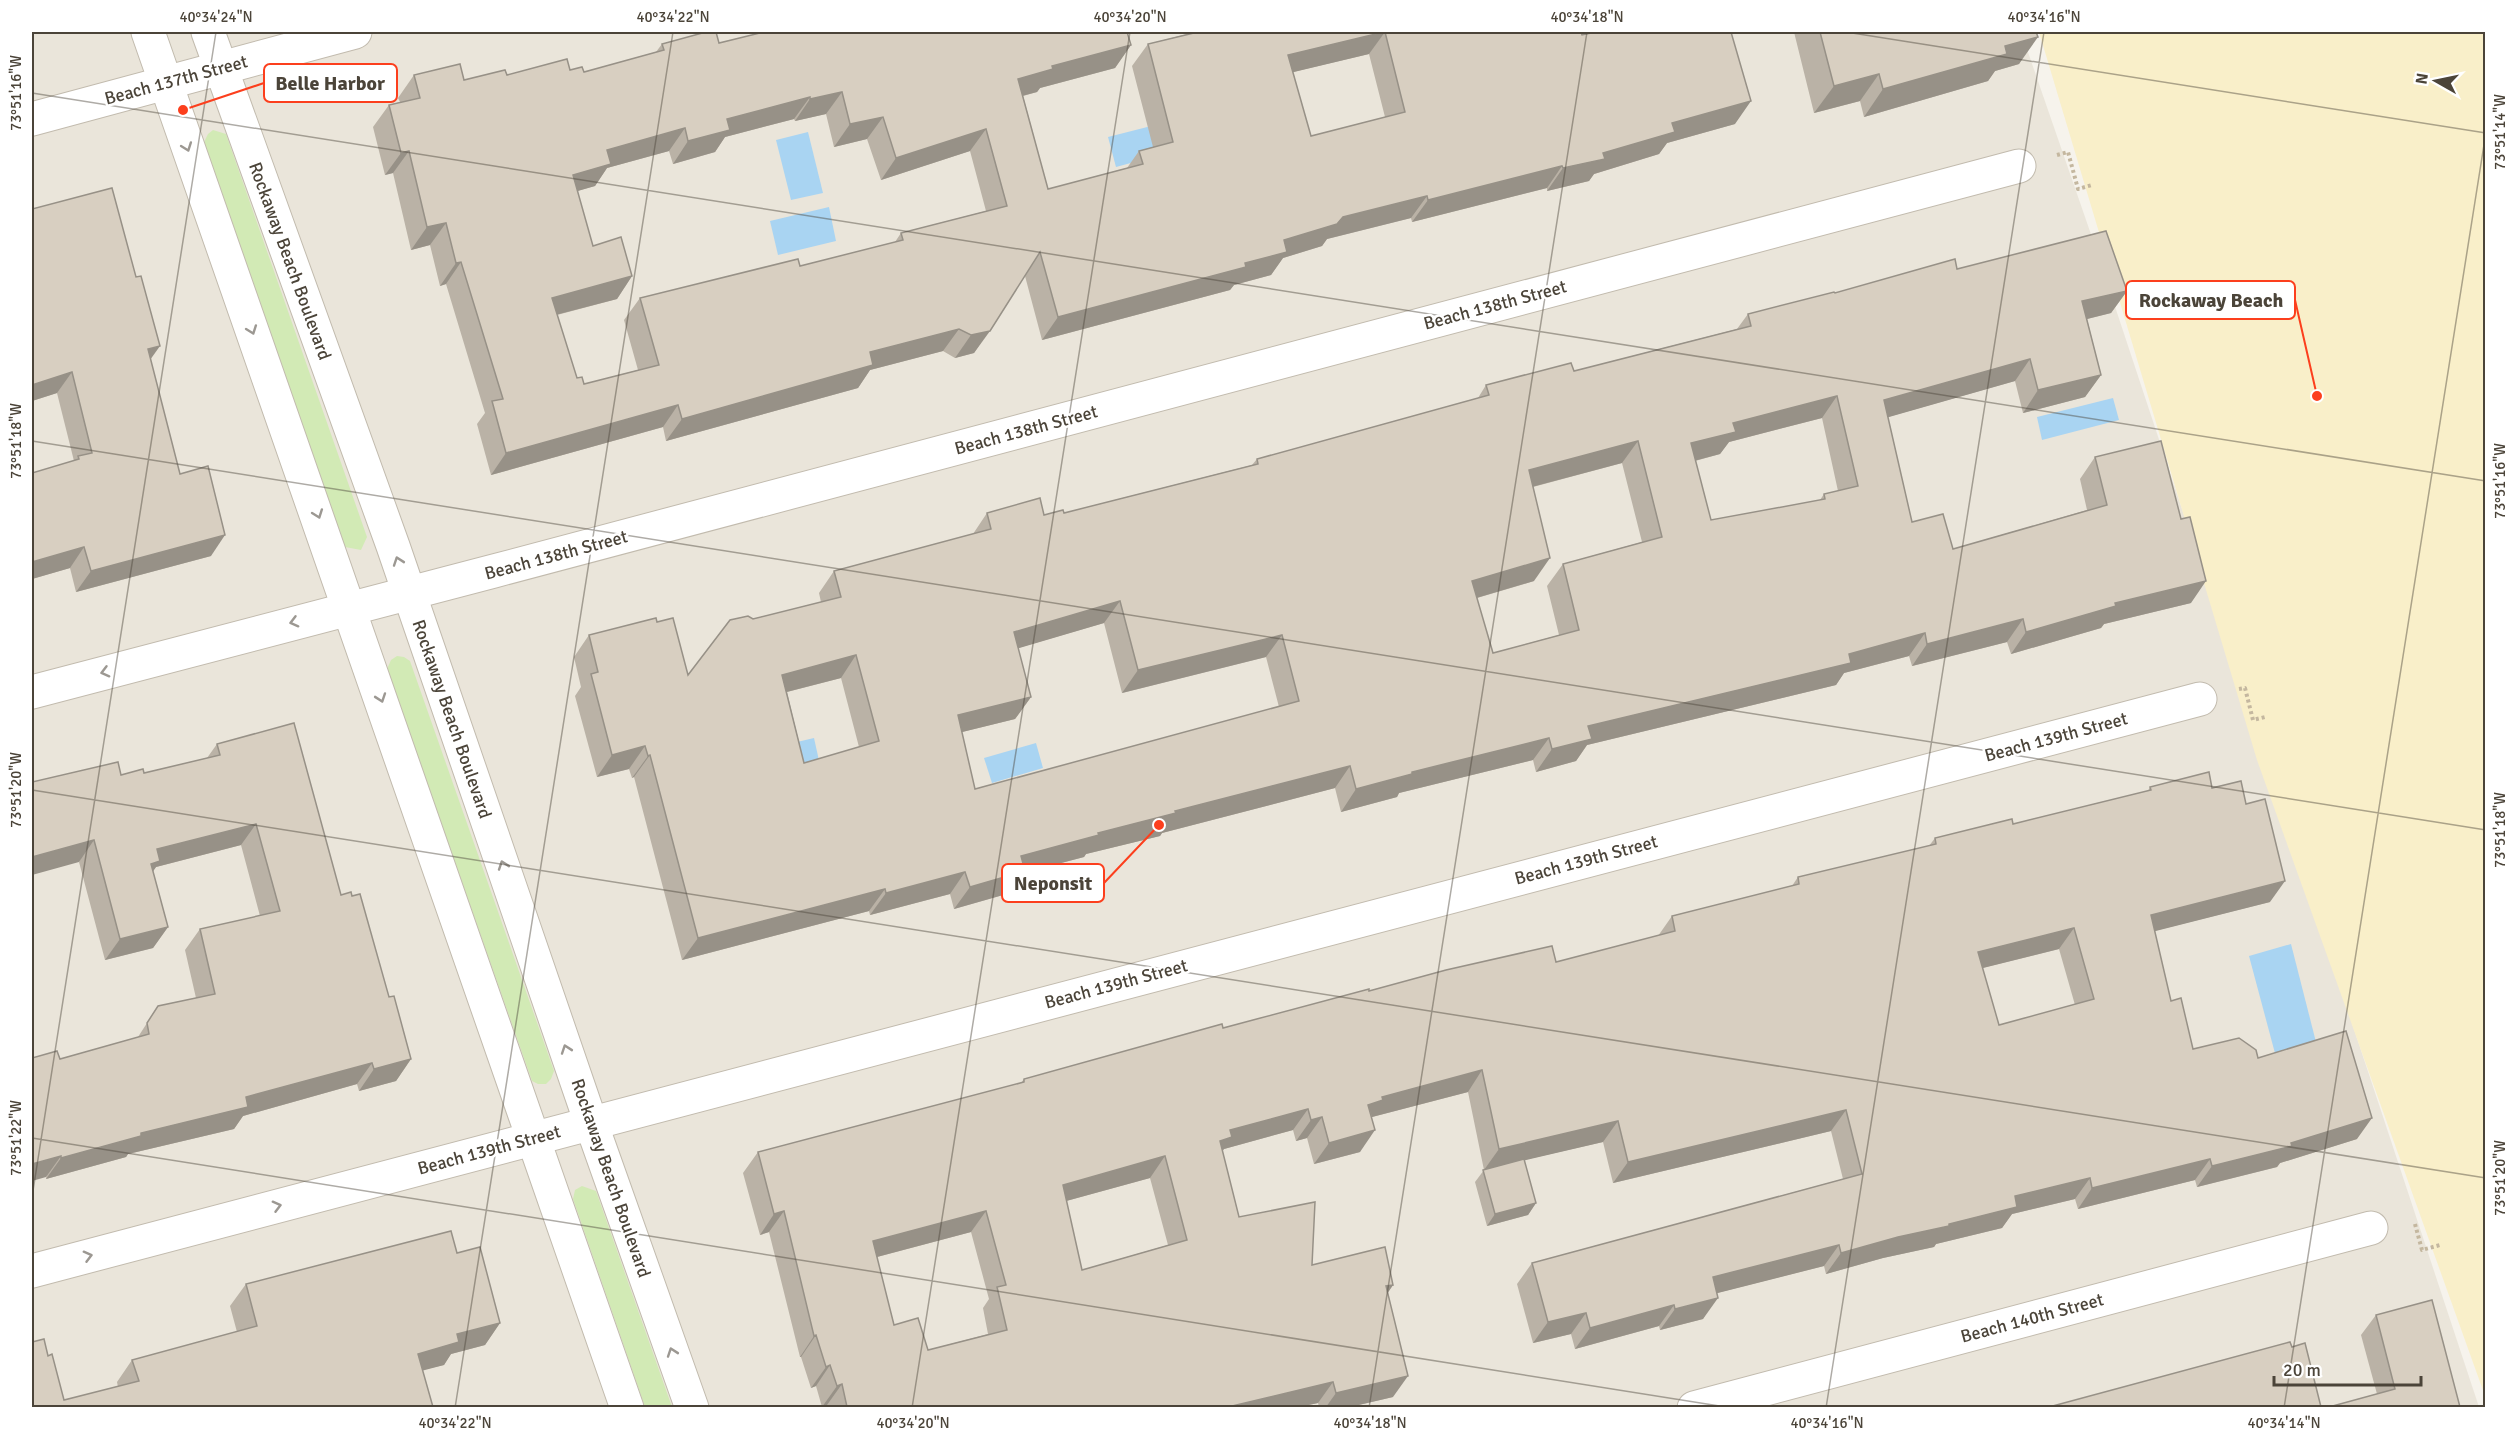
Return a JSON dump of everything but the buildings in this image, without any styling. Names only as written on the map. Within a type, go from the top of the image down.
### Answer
[{"type":"street","points":[[148,32],[351,608],[532,1138],[627,1407]]},
{"type":"street","name":"Rockaway Beach Boulevard","points":[[208,32],[409,592],[591,1123],[692,1407]]},
{"type":"street","name":"Beach 137th Street","points":[[32,119],[355,32]]},
{"type":"street","name":"Beach 138th Street","points":[[32,692],[2019,166]]},
{"type":"street","name":"Beach 139th Street","points":[[32,1271],[2200,699]]},
{"type":"street","name":"Beach 140th Street","points":[[1694,1407],[2371,1228]]},
{"type":"shaded area","points":[[32,32],[2021,32],[2094,243],[2479,1407],[32,1407]]},
{"type":"green space","points":[[213,130],[226,134],[367,537],[361,550],[345,547],[204,142]]},
{"type":"green space","points":[[397,656],[410,661],[554,1071],[546,1084],[532,1081],[387,669],[391,660]]},
{"type":"green space","points":[[582,1186],[596,1191],[672,1407],[645,1407],[573,1199],[575,1190]]},
{"type":"sand","points":[[2039,32],[2485,32],[2485,1396],[2257,760]]},
{"type":"water","points":[[1167,122],[1175,151],[1116,167],[1108,137]]},
{"type":"water","points":[[808,132],[823,193],[791,200],[776,140]]},
{"type":"water","points":[[829,207],[836,241],[778,255],[770,221]]},
{"type":"water","points":[[2113,398],[2119,420],[2042,440],[2037,417]]},
{"type":"water","points":[[814,738],[820,765],[770,776],[776,747]]},
{"type":"water","points":[[1036,743],[1043,768],[992,783],[984,758]]},
{"type":"water","points":[[2291,944],[2317,1046],[2276,1057],[2249,956]]},
{"type":"place","name":"Belle Harbor","points":[[183,110]]},
{"type":"place","name":"Rockaway Beach","points":[[2317,396]]},
{"type":"place","name":"Neponsit","points":[[1159,825]]}]
